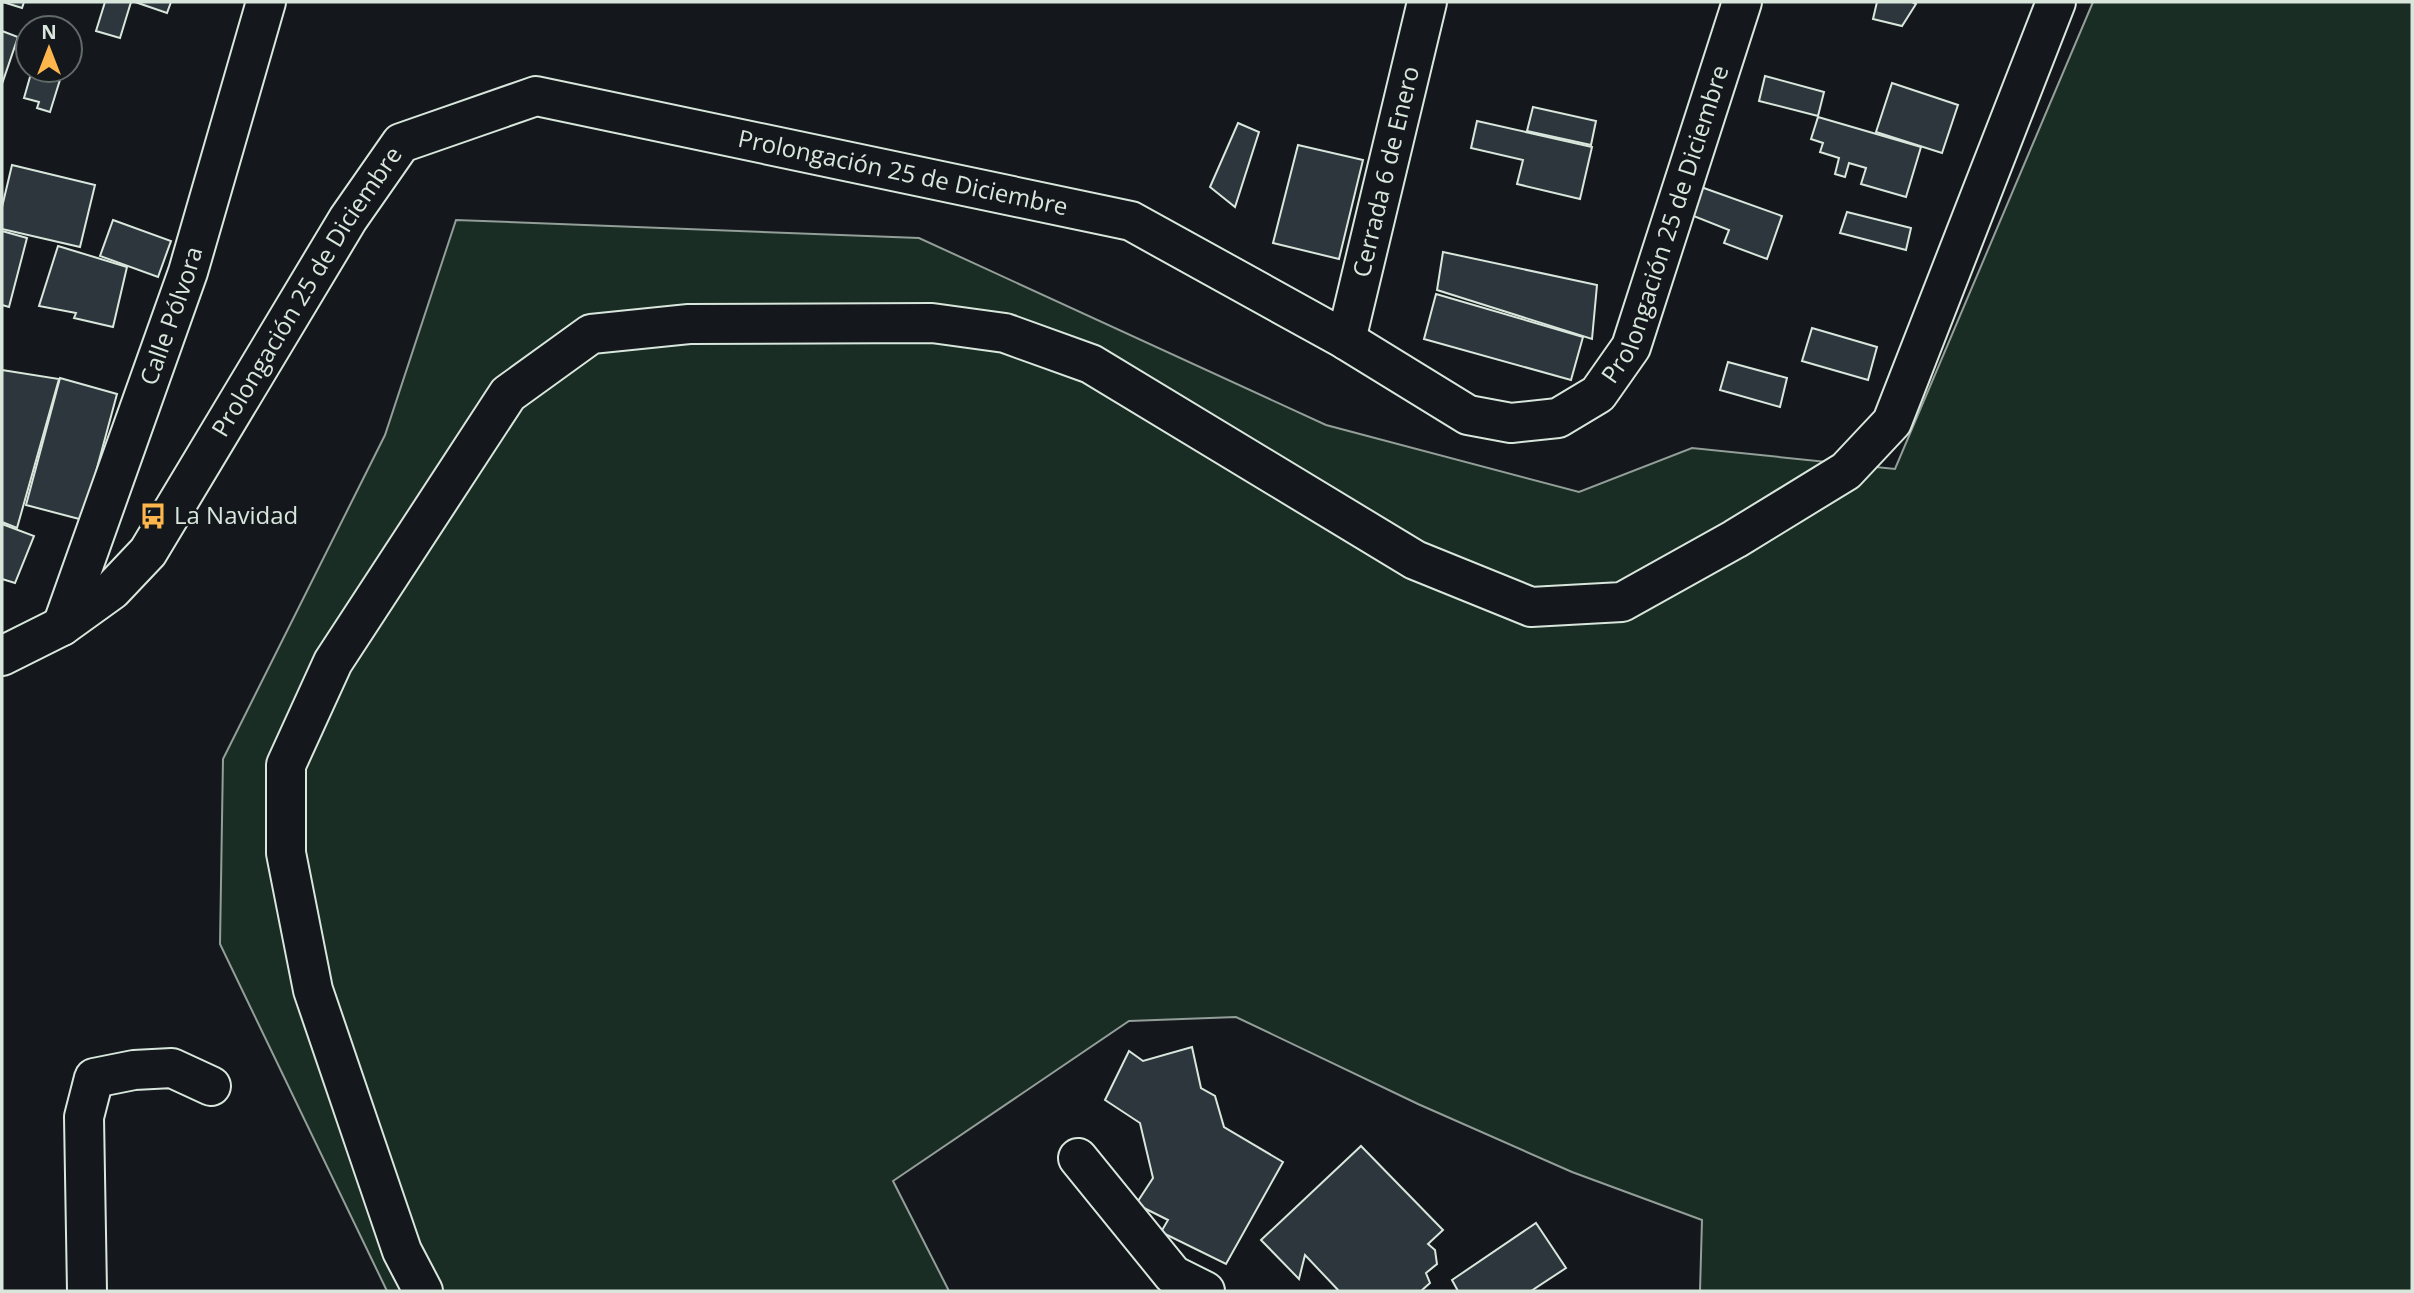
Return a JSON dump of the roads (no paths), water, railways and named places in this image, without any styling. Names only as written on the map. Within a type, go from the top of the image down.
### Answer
[{"type":"street","name":"Calle Pólvora","points":[[62,626],[188,272],[266,2]]},
{"type":"street","name":"Cerrada 6 de Enero","points":[[1346,340],[1427,2]]},
{"type":"street","name":"Prolongación 25 de Diciembre","points":[[2,656],[62,626],[112,590],[148,552],[348,219],[401,143],[536,96],[1130,221],[1346,340],[1468,415],[1511,423],[1558,418],[1598,394],[1631,347],[1742,2]]},
{"type":"street","points":[[423,1291],[402,1251],[313,990],[286,853],[286,765],[332,662],[508,394],[592,334],[690,324],[891,323],[932,323],[1004,333],[1091,364],[1415,560],[1531,607],[1622,602],[1735,539],[1846,471],[1892,422],[2056,2]]},
{"type":"street","points":[[87,1291],[84,1117],[93,1078],[134,1070],[172,1068],[211,1086]]},
{"type":"street","points":[[1079,1158],[1173,1275],[1205,1291]]},
{"type":"place","name":"La Navidad","points":[[153,516]]}]
